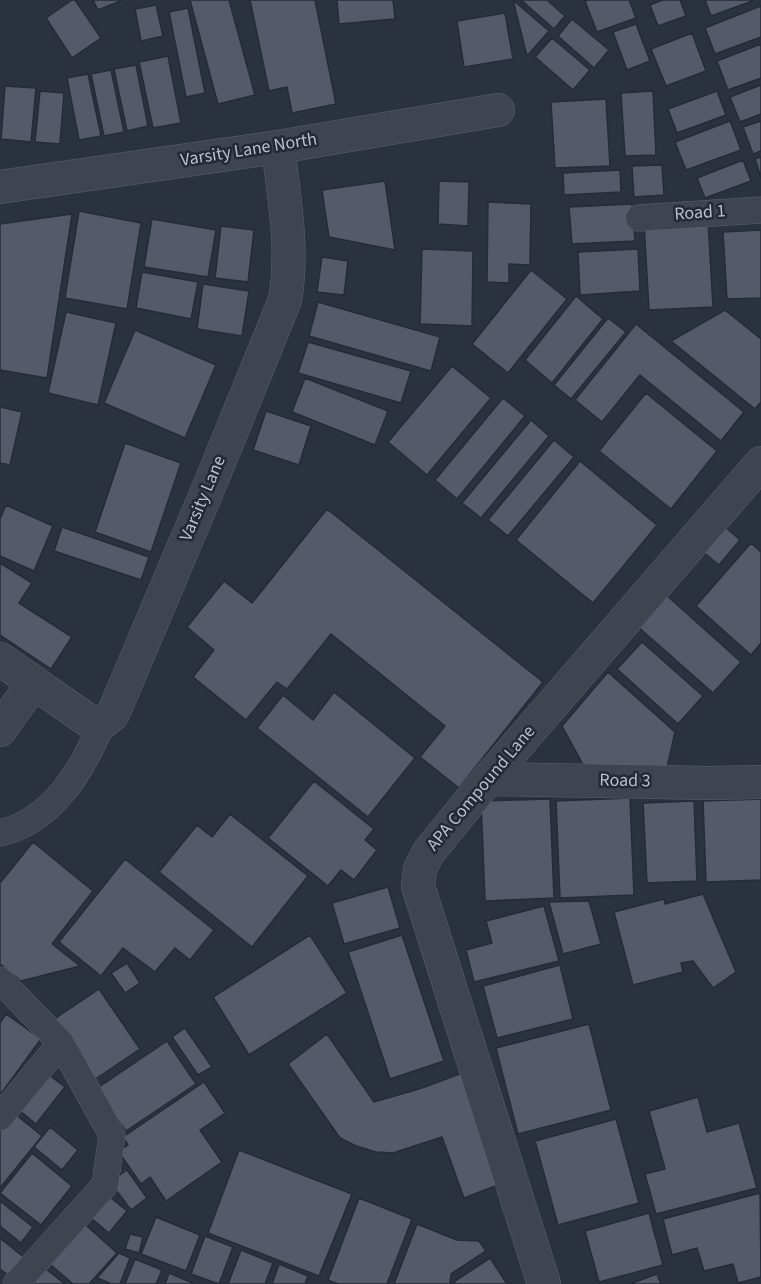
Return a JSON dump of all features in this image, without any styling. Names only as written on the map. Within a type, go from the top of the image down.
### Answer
[{"type":"street","name":"Varsity Lane North","points":[[0,187],[278,147],[498,110]]},
{"type":"street","name":"Varsity Lane","points":[[102,723],[113,714],[285,300],[290,273],[289,246],[278,147]]},
{"type":"street","name":"APA Compound Lane","points":[[544,1284],[418,886],[420,868],[428,853],[488,779],[761,463]]},
{"type":"street","points":[[0,659],[89,721],[102,723]]},
{"type":"street","points":[[0,730],[34,682]]},
{"type":"street","name":"Road 3","points":[[488,779],[761,782]]},
{"type":"lane","name":"Road 1","points":[[639,219],[761,210]]},
{"type":"lane","points":[[0,833],[14,830],[39,815],[61,794],[88,756],[102,723]]},
{"type":"lane","points":[[3,986],[61,1042],[112,1135],[105,1185],[16,1284]]},
{"type":"lane","points":[[0,1117],[61,1042]]},
{"type":"building","points":[[75,0],[101,38],[72,58],[46,18]]},
{"type":"building","points":[[93,0],[123,0],[98,10]]},
{"type":"building","points":[[190,0],[229,0],[255,95],[218,104]]},
{"type":"building","points":[[250,0],[315,0],[336,104],[292,113],[287,87],[269,91]]},
{"type":"building","points":[[337,0],[393,0],[395,19],[339,24]]},
{"type":"building","points":[[513,0],[549,31],[527,56]]},
{"type":"building","points":[[521,0],[547,0],[565,16],[554,29]]},
{"type":"building","points":[[629,0],[636,18],[597,32],[585,1]]},
{"type":"building","points":[[663,0],[680,0],[686,16],[658,26],[650,5]]},
{"type":"building","points":[[705,0],[755,0],[711,16]]},
{"type":"building","points":[[156,5],[163,36],[141,41],[135,9]]},
{"type":"building","points":[[761,6],[761,37],[715,54],[705,28]]},
{"type":"building","points":[[188,8],[205,93],[186,97],[169,12]]},
{"type":"building","points":[[505,13],[513,59],[464,67],[457,21]]},
{"type":"building","points":[[572,19],[609,50],[594,68],[558,36]]},
{"type":"building","points":[[636,24],[650,61],[627,70],[613,32]]},
{"type":"building","points":[[692,33],[706,71],[666,86],[651,49]]},
{"type":"building","points":[[552,38],[590,70],[573,90],[535,57]]},
{"type":"building","points":[[761,44],[761,78],[728,90],[717,61]]},
{"type":"building","points":[[168,56],[181,123],[153,128],[139,62]]},
{"type":"building","points":[[136,65],[148,126],[127,131],[114,69]]},
{"type":"building","points":[[111,70],[124,132],[104,136],[91,74]]},
{"type":"building","points":[[88,74],[101,136],[79,140],[67,78]]},
{"type":"building","points":[[761,85],[761,114],[740,122],[730,97]]},
{"type":"building","points":[[5,86],[36,88],[31,142],[1,139]]},
{"type":"building","points":[[40,91],[64,93],[60,144],[35,142]]},
{"type":"building","points":[[653,91],[656,155],[625,156],[621,93]]},
{"type":"building","points":[[717,91],[726,115],[677,133],[668,109]]},
{"type":"building","points":[[606,99],[610,166],[555,168],[551,102]]},
{"type":"building","points":[[730,121],[741,150],[686,170],[675,142]]},
{"type":"building","points":[[761,121],[761,151],[753,154],[743,127]]},
{"type":"building","points":[[761,157],[761,177],[755,159]]},
{"type":"building","points":[[743,160],[751,181],[705,198],[697,178]]},
{"type":"building","points":[[662,165],[664,195],[634,197],[632,166]]},
{"type":"building","points":[[620,170],[621,192],[564,195],[563,173]]},
{"type":"building","points":[[385,181],[395,250],[329,237],[322,190]]},
{"type":"building","points":[[439,181],[469,182],[468,226],[438,224]]},
{"type":"building","points":[[488,202],[531,204],[530,265],[509,264],[509,283],[487,282]]},
{"type":"building","points":[[632,204],[635,241],[572,244],[569,207]]},
{"type":"building","points":[[79,211],[141,223],[127,309],[65,298]]},
{"type":"building","points":[[72,214],[47,378],[0,370],[0,224]]},
{"type":"building","points":[[152,219],[216,230],[208,277],[144,267]]},
{"type":"building","points":[[708,220],[713,307],[649,310],[644,223]]},
{"type":"building","points":[[221,226],[254,230],[248,282],[215,278]]},
{"type":"building","points":[[761,230],[761,298],[727,299],[723,232]]},
{"type":"building","points":[[422,249],[473,251],[472,326],[420,324]]},
{"type":"building","points":[[638,249],[640,291],[580,295],[578,252]]},
{"type":"building","points":[[322,257],[348,261],[344,295],[317,292]]},
{"type":"building","points":[[531,270],[567,299],[508,373],[472,344]]},
{"type":"building","points":[[142,272],[198,282],[191,319],[136,308]]},
{"type":"building","points":[[203,284],[249,291],[242,336],[197,329]]},
{"type":"building","points":[[576,296],[603,319],[552,383],[525,360]]},
{"type":"building","points":[[318,302],[440,337],[431,371],[309,336]]},
{"type":"building","points":[[725,310],[761,339],[761,402],[755,409],[671,341]]},
{"type":"building","points":[[66,312],[116,323],[98,405],[48,393]]},
{"type":"building","points":[[608,318],[626,332],[571,399],[554,385]]},
{"type":"building","points":[[636,324],[744,412],[721,441],[640,375],[602,422],[575,400]]},
{"type":"building","points":[[135,330],[216,365],[185,438],[104,403]]},
{"type":"building","points":[[308,342],[411,371],[401,403],[298,373]]},
{"type":"building","points":[[452,366],[491,398],[427,475],[388,442]]},
{"type":"building","points":[[305,378],[388,411],[375,445],[292,412]]},
{"type":"building","points":[[646,393],[717,451],[671,509],[599,451]]},
{"type":"building","points":[[503,398],[525,416],[457,499],[435,480]]},
{"type":"building","points":[[0,407],[22,412],[10,465],[0,463]]},
{"type":"building","points":[[266,411],[311,426],[299,465],[253,450]]},
{"type":"building","points":[[531,420],[549,436],[481,518],[462,503]]},
{"type":"building","points":[[554,440],[574,457],[508,536],[488,520]]},
{"type":"building","points":[[125,443],[181,463],[151,552],[95,532]]},
{"type":"building","points":[[580,461],[657,525],[593,603],[516,540]]},
{"type":"building","points":[[6,505],[53,526],[34,571],[0,556],[0,519]]},
{"type":"building","points":[[327,509],[543,682],[459,788],[420,757],[445,726],[331,634],[287,689],[277,682],[246,720],[193,677],[214,650],[187,627],[224,581],[252,603]]},
{"type":"building","points":[[724,526],[740,540],[719,565],[702,551]]},
{"type":"building","points":[[62,527],[149,557],[141,580],[54,551]]},
{"type":"building","points":[[751,543],[761,552],[761,643],[751,655],[696,606]]},
{"type":"building","points":[[0,563],[32,583],[19,603],[72,637],[51,669],[0,635]]},
{"type":"building","points":[[664,593],[741,662],[713,693],[636,625]]},
{"type":"building","points":[[642,642],[703,696],[678,724],[617,669]]},
{"type":"building","points":[[608,672],[675,732],[666,772],[585,768],[562,726]]},
{"type":"building","points":[[334,692],[415,758],[368,817],[257,728],[283,695],[313,720]]},
{"type":"building","points":[[314,781],[374,829],[365,840],[377,850],[354,880],[341,870],[328,886],[268,838]]},
{"type":"building","points":[[630,798],[634,895],[560,898],[556,801]]},
{"type":"building","points":[[550,799],[554,898],[485,901],[481,801]]},
{"type":"building","points":[[761,799],[761,880],[706,882],[703,801]]},
{"type":"building","points":[[694,801],[697,881],[647,883],[643,803]]},
{"type":"building","points":[[230,814],[308,876],[252,947],[159,872],[197,825],[212,837]]},
{"type":"building","points":[[33,842],[93,891],[52,944],[80,966],[21,981],[0,964],[0,883]]},
{"type":"building","points":[[125,859],[214,930],[190,960],[175,948],[155,972],[123,948],[101,976],[59,942]]},
{"type":"building","points":[[388,887],[400,928],[344,944],[332,903]]},
{"type":"building","points":[[703,894],[736,972],[713,988],[693,961],[681,963],[683,972],[633,985],[614,912],[664,899],[665,904]]},
{"type":"building","points":[[589,901],[601,944],[563,954],[549,902]]},
{"type":"building","points":[[544,906],[559,961],[474,982],[466,950],[492,943],[486,921]]},
{"type":"building","points":[[310,935],[347,993],[249,1055],[213,997]]},
{"type":"building","points":[[402,935],[444,1061],[390,1079],[348,952]]},
{"type":"building","points":[[127,963],[140,983],[125,993],[111,973]]},
{"type":"building","points":[[560,965],[573,1019],[497,1038],[483,986]]},
{"type":"building","points":[[99,989],[140,1049],[91,1082],[50,1022]]},
{"type":"building","points":[[6,1014],[41,1039],[0,1095],[0,1023]]},
{"type":"building","points":[[589,1024],[611,1110],[518,1134],[496,1048]]},
{"type":"building","points":[[185,1028],[212,1067],[198,1075],[172,1037]]},
{"type":"building","points":[[327,1034],[374,1102],[462,1073],[503,1183],[464,1198],[442,1137],[393,1153],[376,1152],[340,1138],[288,1064]]},
{"type":"building","points":[[167,1041],[196,1084],[126,1131],[96,1089]]},
{"type":"building","points":[[49,1075],[65,1087],[36,1124],[20,1111]]},
{"type":"building","points":[[204,1082],[225,1113],[200,1130],[222,1162],[166,1201],[150,1177],[141,1184],[118,1151],[128,1145],[123,1137]]},
{"type":"building","points":[[698,1097],[707,1132],[739,1123],[757,1188],[656,1214],[645,1174],[665,1169],[649,1111]]},
{"type":"building","points":[[9,1109],[42,1136],[0,1188],[0,1120]]},
{"type":"building","points":[[616,1119],[639,1203],[558,1225],[535,1141]]},
{"type":"building","points":[[50,1127],[78,1150],[62,1170],[34,1147]]},
{"type":"building","points":[[239,1150],[352,1194],[319,1276],[208,1233]]},
{"type":"building","points":[[32,1153],[72,1186],[41,1225],[0,1193]]},
{"type":"building","points":[[127,1170],[147,1198],[131,1210],[110,1182]]},
{"type":"building","points":[[105,1193],[127,1211],[109,1233],[86,1214]]},
{"type":"building","points":[[760,1193],[761,1277],[738,1283],[733,1264],[704,1271],[697,1248],[672,1255],[663,1219]]},
{"type":"building","points":[[359,1198],[412,1219],[387,1284],[338,1284],[328,1280]]},
{"type":"building","points":[[0,1201],[33,1227],[21,1243],[0,1226]]},
{"type":"building","points":[[649,1213],[663,1265],[599,1282],[585,1231]]},
{"type":"building","points":[[156,1217],[200,1235],[186,1271],[141,1254]]},
{"type":"building","points":[[79,1219],[117,1253],[89,1284],[73,1284],[44,1259]]},
{"type":"building","points":[[417,1224],[457,1240],[479,1241],[486,1251],[451,1274],[450,1284],[394,1284]]},
{"type":"building","points":[[130,1234],[143,1237],[139,1253],[125,1249]]},
{"type":"building","points":[[205,1236],[233,1247],[219,1284],[191,1274]]},
{"type":"building","points":[[0,1238],[26,1259],[11,1277],[0,1269]]},
{"type":"building","points":[[241,1250],[273,1263],[265,1284],[228,1284]]},
{"type":"building","points":[[119,1253],[130,1258],[120,1284],[112,1284],[97,1278]]},
{"type":"building","points":[[490,1258],[507,1284],[454,1284],[455,1281]]},
{"type":"building","points":[[135,1259],[162,1270],[156,1284],[125,1284]]},
{"type":"building","points":[[37,1262],[65,1284],[24,1284]]},
{"type":"building","points":[[279,1264],[308,1276],[305,1284],[272,1284]]},
{"type":"building","points":[[169,1273],[195,1284],[165,1284]]},
{"type":"building","points":[[657,1274],[661,1284],[630,1284]]}]
